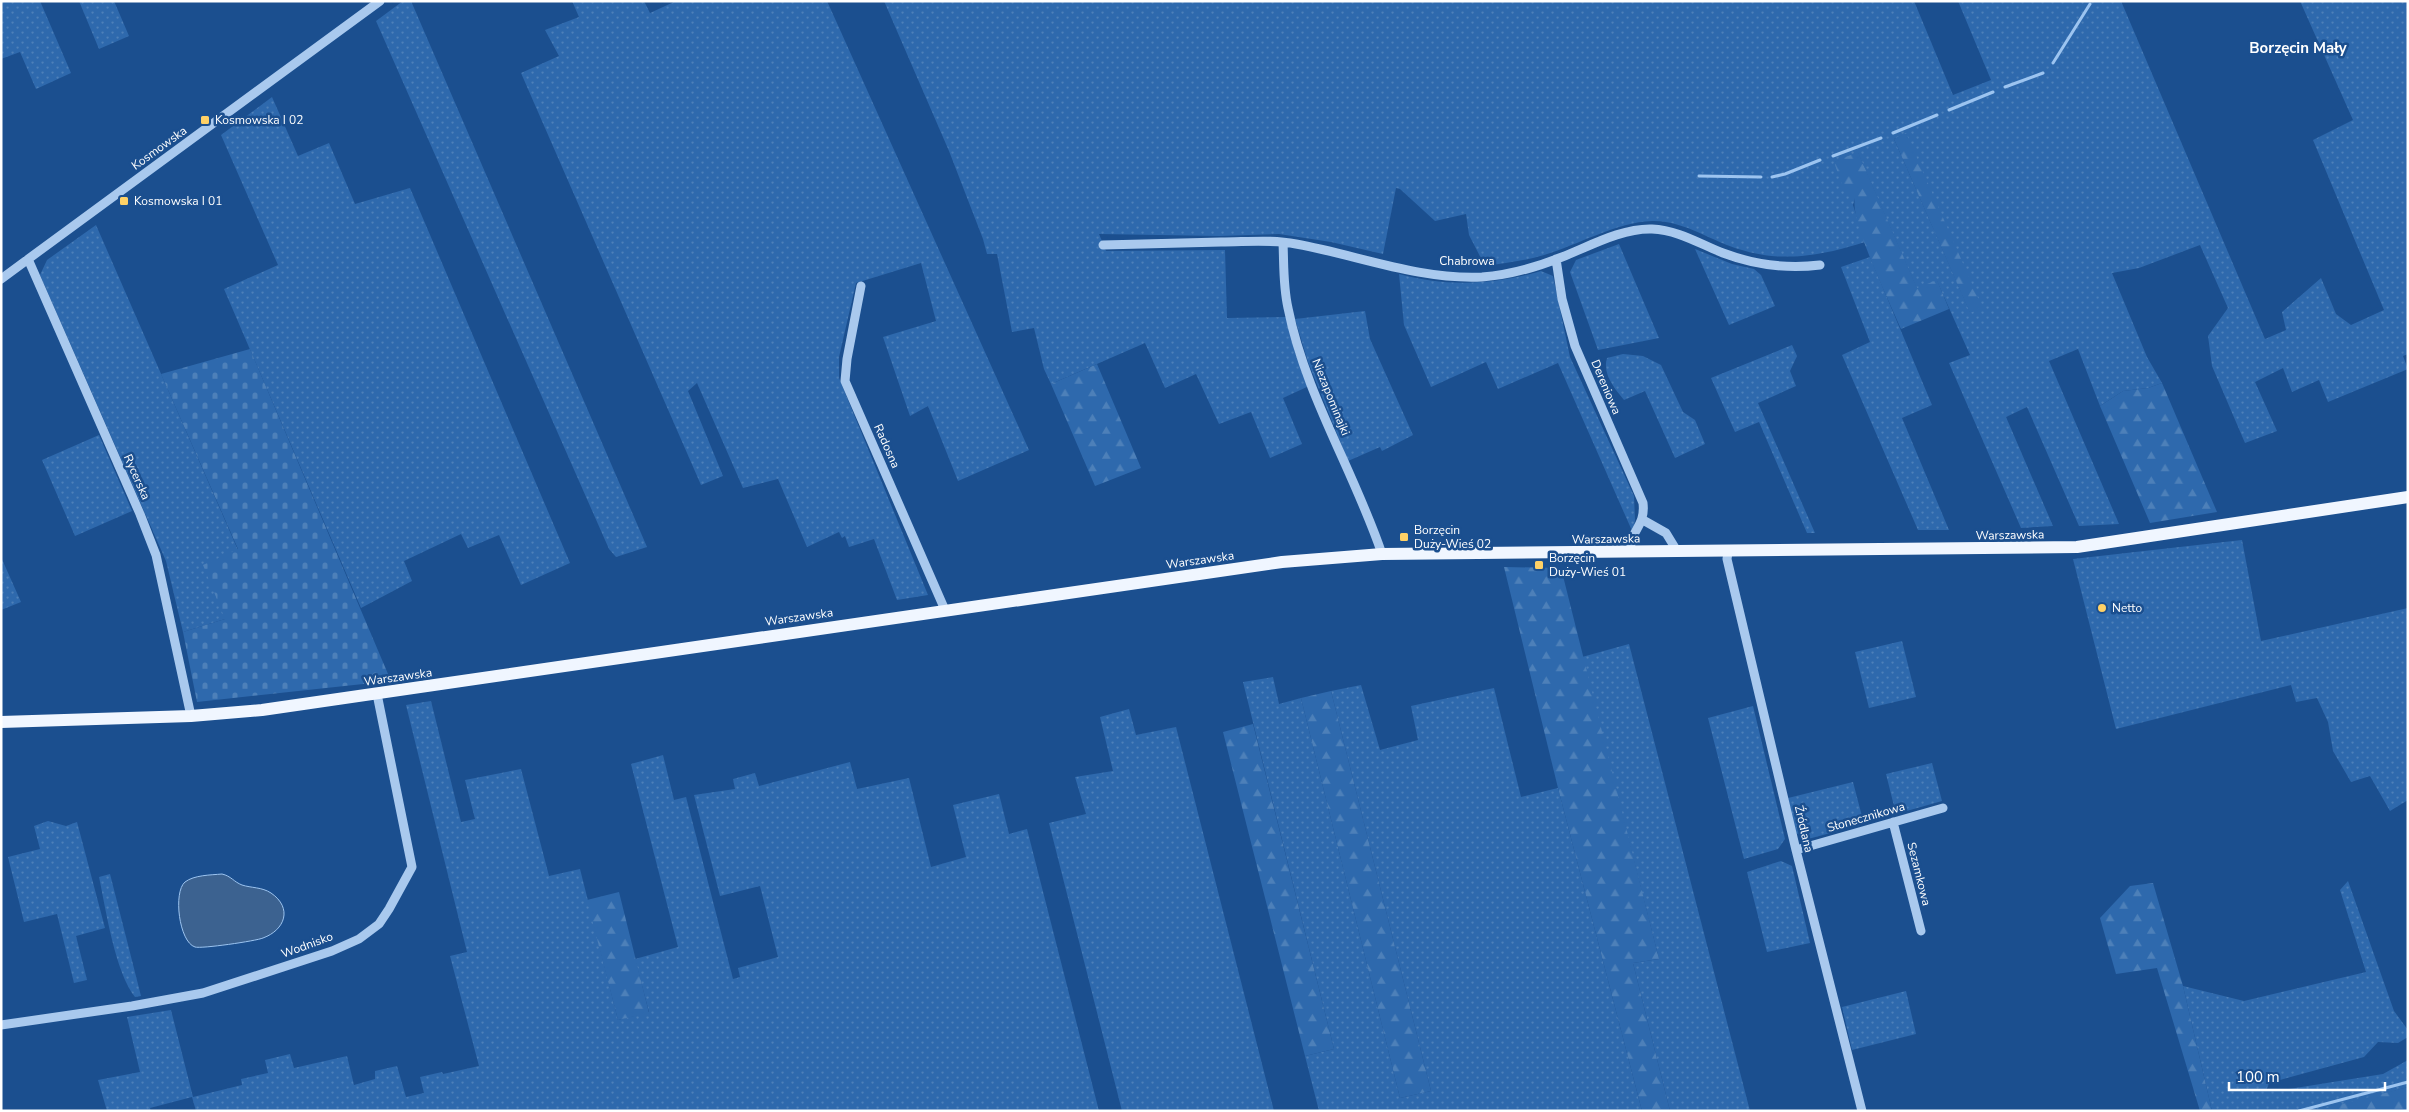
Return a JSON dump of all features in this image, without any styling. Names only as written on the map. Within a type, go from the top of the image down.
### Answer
[{"type":"main road","name":"Warszawska","points":[[1,722],[191,716],[262,710],[1282,562],[1382,554],[2077,547],[2408,497]]},
{"type":"street","name":"Kosmowska","points":[[1,279],[380,1]]},
{"type":"street","name":"Chabrowa","points":[[1103,245],[1265,240],[1294,243],[1429,273],[1482,277],[1519,272],[1594,243],[1633,231],[1651,229],[1675,233],[1724,253],[1758,264],[1775,267],[1820,265]]},
{"type":"street","name":"Niezapominajki","points":[[1284,243],[1284,280],[1288,307],[1299,348],[1312,385],[1382,554]]},
{"type":"street","name":"Rycerska","points":[[28,259],[140,514],[156,555],[191,716]]},
{"type":"street","name":"Dereniowa","points":[[1556,259],[1562,299],[1575,346],[1644,504],[1643,520]]},
{"type":"street","name":"Radosna","points":[[861,286],[846,359],[845,381],[944,610]]},
{"type":"street","points":[[1631,552],[1630,539],[1643,520],[1666,533],[1677,552]]},
{"type":"street","name":"Źródlana","points":[[1728,552],[1727,559],[1796,850],[1862,1111]]},
{"type":"street","name":"Wodnisko","points":[[1,1025],[132,1006],[203,993],[332,951],[358,939],[374,928],[390,909],[412,868],[376,694]]},
{"type":"street","name":"Słonecznikowa","points":[[1796,850],[1944,808]]},
{"type":"street","name":"Sezamkowa","points":[[1893,822],[1921,931]]},
{"type":"green space","points":[[1,1],[40,1],[71,73],[36,89],[20,52],[1,59]]},
{"type":"green space","points":[[79,1],[114,1],[129,36],[99,49]]},
{"type":"green space","points":[[403,1],[411,1],[647,547],[616,557],[609,549],[376,21]]},
{"type":"green space","points":[[572,1],[644,1],[650,13],[676,1],[827,1],[1029,450],[958,481],[928,406],[910,416],[883,337],[936,321],[921,263],[856,283],[839,357],[839,378],[928,595],[897,600],[874,539],[849,547],[845,536],[842,538],[839,532],[807,547],[778,479],[743,488],[697,383],[688,391],[723,476],[701,485],[521,73],[559,56],[545,30],[579,17]]},
{"type":"green space","points":[[884,1],[1914,1],[1953,95],[1991,80],[1958,1],[2121,1],[2265,339],[2286,330],[2282,312],[2321,278],[2336,314],[2351,325],[2384,310],[2313,140],[2353,120],[2300,1],[2408,1],[2408,354],[2403,356],[2408,369],[2328,402],[2319,380],[2292,392],[2283,368],[2255,382],[2277,431],[2245,443],[2212,366],[2208,336],[2228,308],[2200,245],[2139,268],[2112,273],[2147,357],[2162,383],[2148,388],[2123,391],[2100,406],[2078,349],[2049,361],[2119,524],[2079,526],[2027,407],[2006,417],[2053,526],[2021,528],[1949,363],[1970,355],[1937,281],[1917,289],[1858,153],[1835,162],[1855,199],[1853,205],[1865,242],[1834,251],[1804,256],[1789,257],[1758,254],[1742,250],[1675,224],[1652,221],[1625,225],[1537,257],[1485,266],[1469,235],[1466,214],[1435,221],[1400,189],[1396,188],[1383,254],[1331,242],[1279,234],[1219,236],[1099,234],[1106,251],[1225,250],[1227,318],[1287,317],[1295,352],[1309,386],[1283,398],[1302,444],[1270,458],[1251,412],[1219,424],[1196,374],[1165,388],[1145,343],[1051,384],[1044,369],[1034,328],[1012,332],[997,254],[987,254],[949,151]],"holes":[[[1906,134],[1970,312],[1894,139]]]},
{"type":"green space","points":[[272,97],[298,156],[329,143],[355,204],[410,188],[570,563],[521,585],[499,535],[468,548],[461,534],[404,561],[412,581],[361,608],[224,289],[278,265],[221,135]]},
{"type":"green space","points":[[1906,133],[1982,307],[1970,313],[1894,139]]},
{"type":"green space","points":[[1858,152],[1917,288],[1937,280],[1949,309],[1901,329],[1864,243],[1858,224],[1855,199],[1845,193],[1834,162]]},
{"type":"green space","points":[[96,225],[238,550],[225,619],[183,632],[166,561],[40,275],[47,260]]},
{"type":"green space","points":[[1619,244],[1659,338],[1598,350],[1570,272],[1576,260]]},
{"type":"green space","points":[[1695,249],[1732,264],[1754,269],[1761,275],[1775,306],[1729,325]]},
{"type":"green space","points":[[1870,257],[1932,405],[1902,418],[1949,530],[1918,530],[1842,355],[1870,342],[1841,267]]},
{"type":"green space","points":[[1541,271],[1553,276],[1570,357],[1634,496],[1635,520],[1633,533],[1558,363],[1498,389],[1486,362],[1431,387],[1404,325],[1399,274],[1434,281],[1470,283],[1524,276]]},
{"type":"green space","points":[[1365,311],[1370,339],[1413,435],[1382,451],[1380,447],[1348,461],[1308,362],[1295,319]]},
{"type":"green space","points":[[1792,345],[1797,356],[1790,371],[1796,386],[1758,403],[1815,533],[1807,533],[1759,422],[1735,432],[1711,378]]},
{"type":"green space","points":[[250,349],[391,681],[197,702],[183,632],[225,619],[203,565],[238,549],[161,374]]},
{"type":"green space","points":[[1623,354],[1643,356],[1661,365],[1683,412],[1695,420],[1705,444],[1675,458],[1645,391],[1624,400],[1610,381],[1606,370],[1607,358]]},
{"type":"green space","points":[[1097,364],[1141,468],[1095,486],[1051,384]]},
{"type":"green space","points":[[2162,383],[2217,512],[2150,523],[2100,406],[2123,391],[2148,388]]},
{"type":"green space","points":[[99,435],[132,511],[75,536],[42,460]]},
{"type":"green space","points":[[2242,540],[2261,641],[2408,608],[2408,800],[2390,811],[2370,776],[2351,782],[2333,751],[2328,722],[2317,698],[2296,702],[2291,685],[2116,729],[2073,559]]},
{"type":"green space","points":[[1,557],[21,602],[1,610]]},
{"type":"green space","points":[[1504,567],[1561,568],[1659,959],[1633,963],[1670,1111],[1642,1111],[1558,788]]},
{"type":"green space","points":[[1902,641],[1916,697],[1869,708],[1855,652]]},
{"type":"green space","points":[[1629,644],[1750,1111],[1670,1111],[1633,963],[1659,959],[1582,657]]},
{"type":"green space","points":[[1273,677],[1279,704],[1301,698],[1400,1098],[1431,1091],[1331,691],[1361,685],[1380,750],[1418,740],[1411,706],[1494,688],[1521,797],[1558,788],[1642,1111],[1319,1111],[1305,1056],[1334,1049],[1243,682]]},
{"type":"green space","points":[[1331,691],[1431,1091],[1400,1098],[1301,698]]},
{"type":"green space","points":[[431,701],[461,822],[475,819],[465,780],[521,769],[549,876],[580,869],[618,1020],[649,1012],[635,959],[678,947],[631,764],[663,755],[674,800],[686,797],[733,979],[740,977],[738,968],[778,957],[760,886],[720,896],[694,795],[735,789],[733,779],[755,773],[759,786],[850,762],[857,789],[909,778],[931,867],[966,857],[953,805],[999,794],[1009,834],[1027,829],[1099,1111],[196,1111],[192,1097],[150,1108],[151,1111],[107,1111],[98,1080],[140,1072],[127,1017],[171,1010],[193,1097],[242,1085],[241,1079],[268,1073],[265,1060],[290,1054],[294,1068],[347,1056],[354,1085],[375,1079],[375,1071],[397,1066],[406,1097],[424,1093],[420,1077],[479,1066],[450,956],[467,952],[406,705]]},
{"type":"green space","points":[[1753,706],[1785,839],[1778,849],[1744,859],[1708,718]]},
{"type":"green space","points":[[1129,709],[1136,735],[1176,727],[1274,1111],[1122,1111],[1049,823],[1086,814],[1075,777],[1113,771],[1100,717]]},
{"type":"green space","points":[[1253,724],[1334,1049],[1305,1056],[1223,732]]},
{"type":"green space","points":[[1932,763],[1942,801],[1896,814],[1886,774]]},
{"type":"green space","points":[[1853,782],[1864,824],[1808,839],[1796,833],[1788,798]]},
{"type":"green space","points":[[48,821],[66,826],[77,822],[105,928],[76,936],[87,980],[74,983],[57,914],[24,922],[8,857],[40,849],[34,826]]},
{"type":"green space","points":[[1781,861],[1792,866],[1810,943],[1767,952],[1747,872]]},
{"type":"green space","points":[[110,874],[141,996],[135,997],[128,986],[112,940],[99,877]]},
{"type":"green space","points":[[2348,881],[2394,1011],[2408,1030],[2408,1037],[2398,1043],[2378,1042],[2364,1057],[2269,1083],[2266,1091],[2277,1091],[2383,1074],[2408,1060],[2408,1087],[2324,1111],[2212,1111],[2183,986],[2244,1001],[2366,972],[2340,890]]},
{"type":"green space","points":[[2153,883],[2183,986],[2212,1111],[2200,1111],[2157,968],[2116,974],[2100,918],[2130,886]]},
{"type":"green space","points":[[619,892],[649,1013],[618,1020],[587,900]]},
{"type":"green space","points":[[1906,991],[1916,1034],[1852,1050],[1842,1007]]},
{"type":"green space","points":[[2408,1087],[2408,1111],[2324,1111],[2323,1109]]},
{"type":"shaded area","points":[[222,874],[242,885],[268,891],[278,899],[282,905],[284,918],[277,930],[263,938],[240,943],[195,947],[189,943],[182,927],[180,916],[179,896],[181,887],[185,882],[193,878]]},
{"type":"waterway","points":[[2053,63],[2090,4]]},
{"type":"waterway","points":[[2005,87],[2043,73]]},
{"type":"waterway","points":[[1949,110],[1993,92]]},
{"type":"waterway","points":[[1893,133],[1937,115]]},
{"type":"waterway","points":[[1833,156],[1881,138]]},
{"type":"waterway","points":[[1772,177],[1785,174],[1820,160]]},
{"type":"waterway","points":[[1699,176],[1761,177]]},
{"type":"waterway","points":[[2299,1111],[2408,1082]]},
{"type":"place","name":"Kosmowska I 02","points":[[205,120]]},
{"type":"place","name":"Kosmowska I 01","points":[[124,201]]},
{"type":"place","name":"Borzęcin Duży-Wieś 02","points":[[1404,537]]},
{"type":"place","name":"Borzęcin Duży-Wieś 01","points":[[1539,565]]},
{"type":"place","name":"Netto","points":[[2102,608]]},
{"type":"district","name":"Borzęcin Mały","points":[[2298,48]]}]
